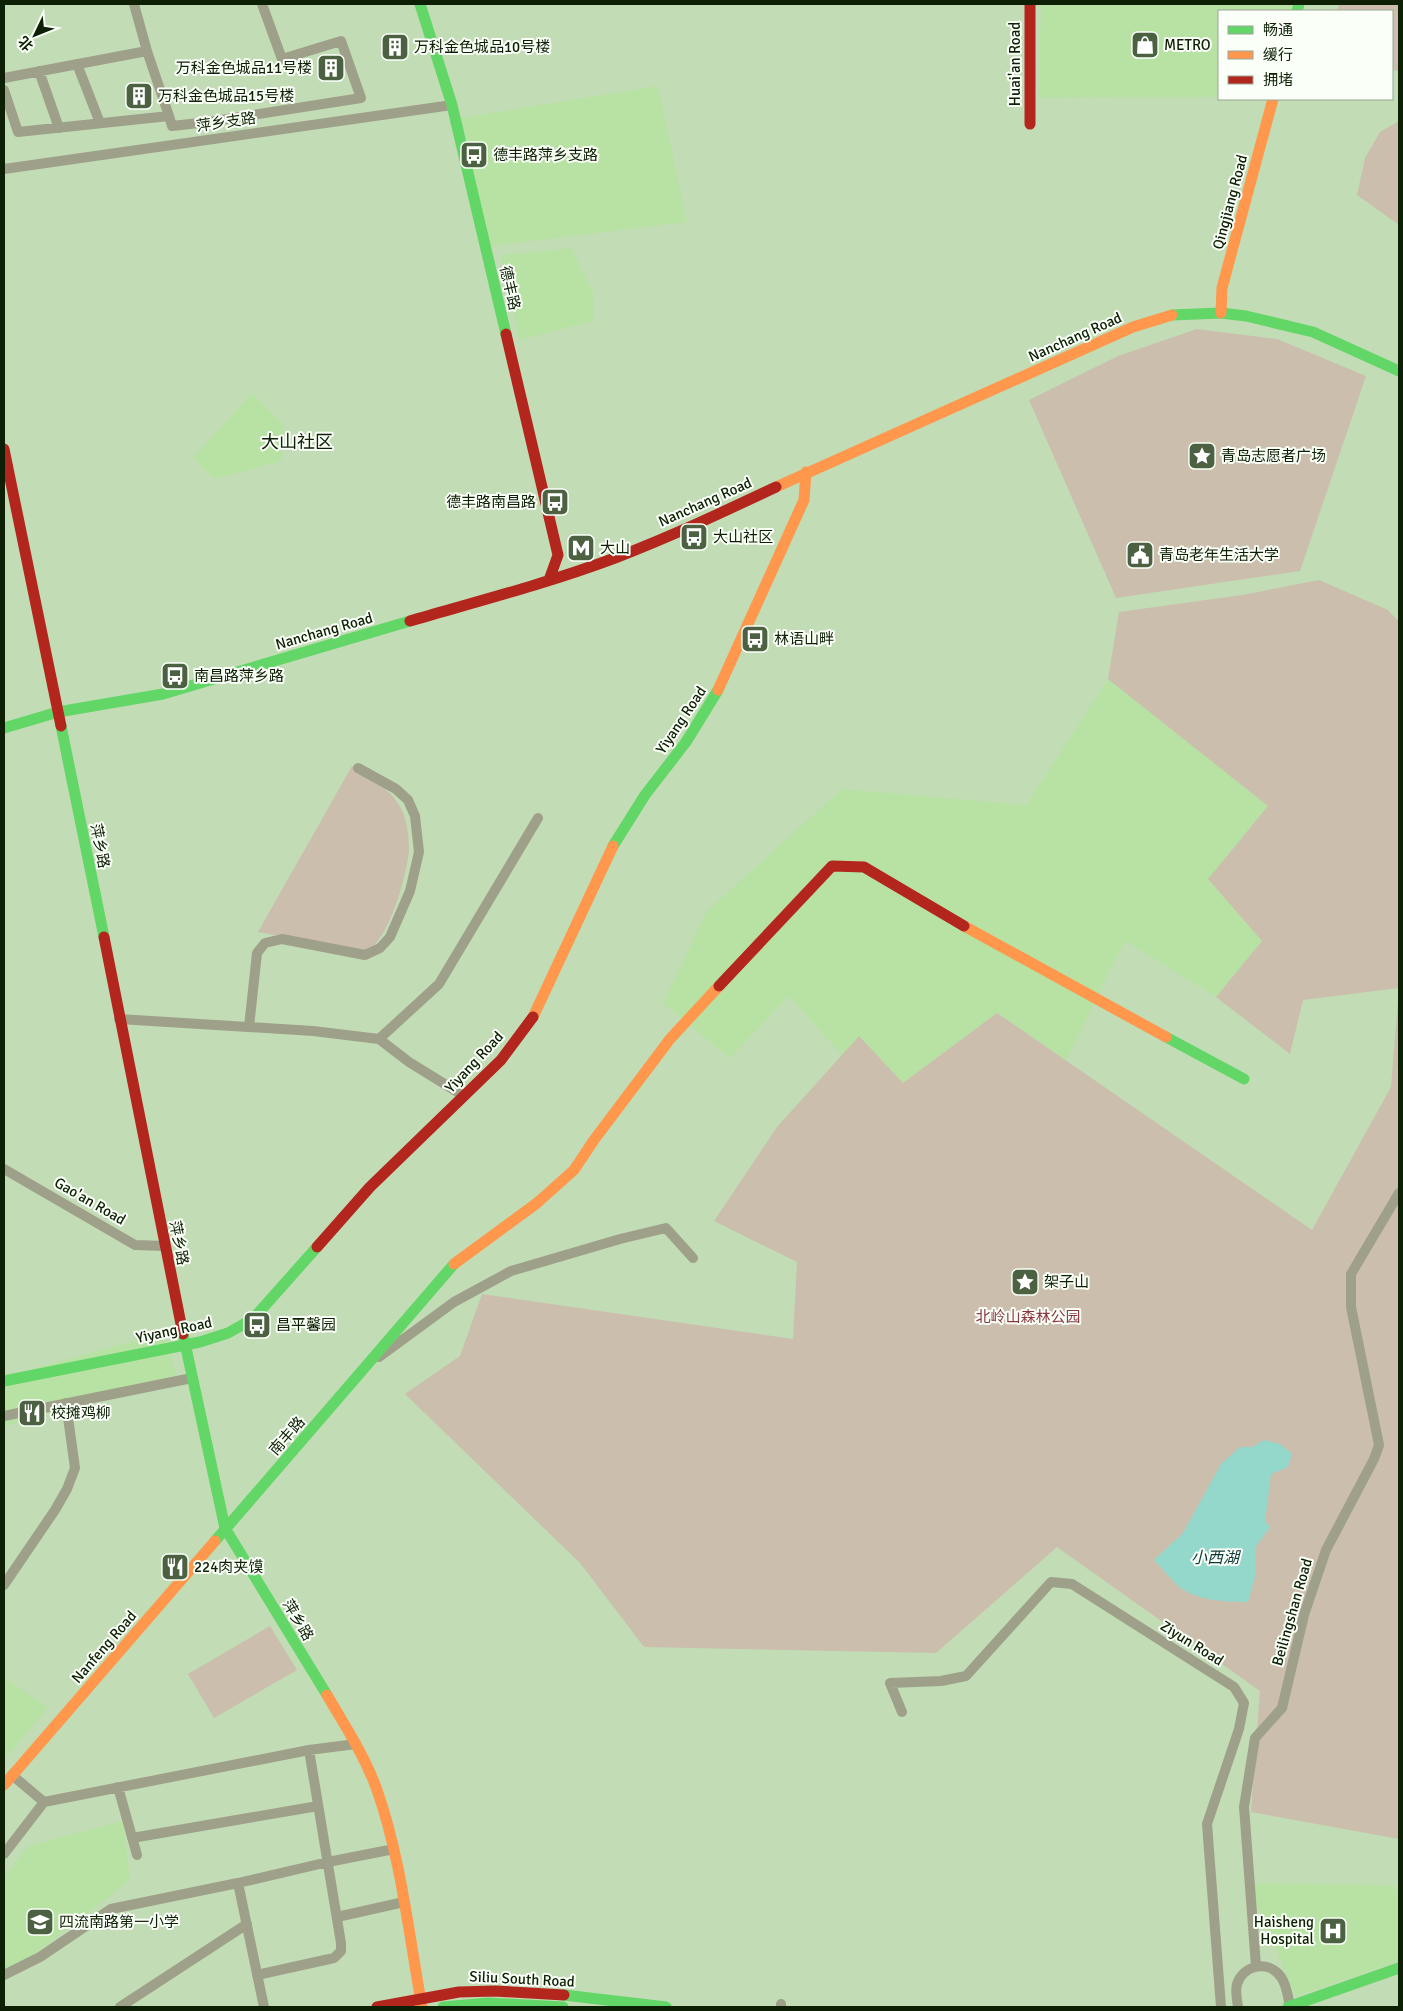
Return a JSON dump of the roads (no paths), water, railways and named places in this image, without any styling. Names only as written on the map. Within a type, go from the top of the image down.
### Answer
[{"type":"main road","name":"德丰路","points":[[420,4],[452,105],[558,555],[549,580]]},
{"type":"main road","name":"Huai'an Road","points":[[1030,4],[1030,124]]},
{"type":"main road","name":"Qingjiang Road","points":[[1221,313],[1222,288],[1273,100]]},
{"type":"main road","name":"Nanchang Road","points":[[4,728],[58,712],[163,694],[549,580],[614,558],[689,528],[806,472],[1133,328],[1177,314],[1221,313],[1246,316],[1313,332],[1399,371]]},
{"type":"main road","name":"萍乡路","points":[[4,449],[184,1344],[226,1528],[356,1744],[377,1789],[394,1849],[421,2003]]},
{"type":"main road","name":"Yiyang Road","points":[[4,1381],[228,1334],[252,1319],[370,1187],[501,1060],[534,1016],[615,843],[645,794],[686,742],[716,695],[804,500],[807,486],[806,472]]},
{"type":"main road","name":"南丰路","points":[[226,1528],[370,1364],[454,1264],[537,1204],[574,1170],[594,1140],[670,1039],[832,866],[864,867],[947,917],[1244,1079]]},
{"type":"main road","name":"Nanfeng Road","points":[[4,1785],[226,1528]]},
{"type":"main road","points":[[1289,2007],[1305,2005],[1399,1968]]},
{"type":"main road","points":[[1319,2007],[1399,1979]]},
{"type":"main road","name":"Siliu South Road","points":[[377,2007],[421,2003],[452,1992],[471,1991],[529,1992],[666,2007]]},
{"type":"main road","name":"Siliu South Road","points":[[443,2007],[473,2003],[534,2004],[563,2007]]},
{"type":"street","points":[[134,4],[146,51],[172,126],[361,98],[341,41],[282,59],[262,4]]},
{"type":"street","points":[[4,78],[146,51]]},
{"type":"street","points":[[78,64],[100,123]]},
{"type":"street","points":[[39,71],[59,128]]},
{"type":"street","points":[[4,90],[18,132],[169,116]]},
{"type":"street","name":"萍乡支路","points":[[4,169],[452,105]]},
{"type":"street","points":[[220,120],[224,137]]},
{"type":"street","points":[[208,122],[214,139]]},
{"type":"street","points":[[249,1027],[257,953],[265,944],[282,939],[365,955],[380,948],[390,937],[410,891],[419,852],[415,816],[408,800],[396,789],[358,768]]},
{"type":"street","points":[[379,1039],[439,984],[538,818]]},
{"type":"street","points":[[118,1019],[314,1031],[379,1039],[409,1062],[464,1096]]},
{"type":"street","name":"Gao'an Road","points":[[4,1169],[136,1245],[164,1246]]},
{"type":"street","name":"Beilingshan Road","points":[[1256,1966],[1244,1807],[1255,1738],[1282,1708],[1304,1615],[1326,1550],[1374,1459],[1379,1445],[1351,1307],[1351,1274],[1399,1193]]},
{"type":"street","points":[[370,1364],[454,1302],[511,1271],[620,1238],[666,1228],[693,1258]]},
{"type":"street","points":[[4,1416],[192,1378]]},
{"type":"street","points":[[4,1585],[67,1489],[74,1468],[66,1403]]},
{"type":"street","name":"Ziyun Road","points":[[902,1712],[890,1683],[941,1681],[966,1676],[1051,1582],[1072,1584],[1234,1687],[1244,1703],[1240,1728],[1207,1824],[1221,2007]]},
{"type":"street","points":[[4,1854],[44,1802],[309,1750],[356,1744]]},
{"type":"street","points":[[257,1975],[334,1958],[341,1951],[309,1750]]},
{"type":"street","points":[[12,1775],[44,1802]]},
{"type":"street","points":[[118,1787],[137,1855]]},
{"type":"street","points":[[132,1838],[318,1806]]},
{"type":"street","points":[[4,1975],[40,1957],[111,1909],[394,1849]]},
{"type":"street","points":[[238,1883],[264,2007]]},
{"type":"street","points":[[337,1917],[404,1902]]},
{"type":"street","points":[[120,2007],[246,1924]]},
{"type":"street","points":[[1238,2007],[1237,1984],[1243,1974],[1256,1966],[1266,1966],[1281,1977],[1286,1987],[1289,2007]]},
{"type":"water","name":"小西湖","points":[[1264,1440],[1280,1444],[1292,1454],[1288,1467],[1271,1474],[1265,1521],[1270,1527],[1255,1548],[1255,1577],[1248,1602],[1214,1600],[1189,1593],[1175,1583],[1154,1560],[1183,1533],[1221,1464],[1240,1447],[1252,1447]]},
{"type":"place","name":"METRO","points":[[1145,45]]},
{"type":"place","name":"万科金色城品10号楼","points":[[395,47]]},
{"type":"place","name":"万科金色城品11号楼","points":[[331,68]]},
{"type":"place","name":"万科金色城品15号楼","points":[[139,96]]},
{"type":"place","name":"德丰路萍乡支路","points":[[474,155]]},
{"type":"place","name":"青岛志愿者广场","points":[[1202,456]]},
{"type":"place","name":"德丰路南昌路","points":[[555,502]]},
{"type":"place","name":"大山社区","points":[[694,537]]},
{"type":"place","name":"大山","points":[[581,548]]},
{"type":"place","name":"青岛老年生活大学","points":[[1140,555]]},
{"type":"place","name":"林语山畔","points":[[755,639]]},
{"type":"place","name":"南昌路萍乡路","points":[[175,676]]},
{"type":"place","name":"架子山","points":[[1025,1282]]},
{"type":"place","name":"昌平馨园","points":[[257,1325]]},
{"type":"place","name":"校摊鸡柳","points":[[32,1413]]},
{"type":"place","name":"224肉夹馍","points":[[175,1567]]},
{"type":"place","name":"四流南路第一小学","points":[[40,1922]]},
{"type":"place","name":"Haisheng Hospital","points":[[1333,1931]]},
{"type":"district","name":"大山社区","points":[[297,442]]},
{"type":"park label","name":"北岭山森林公园","points":[[1028,1317]]}]
